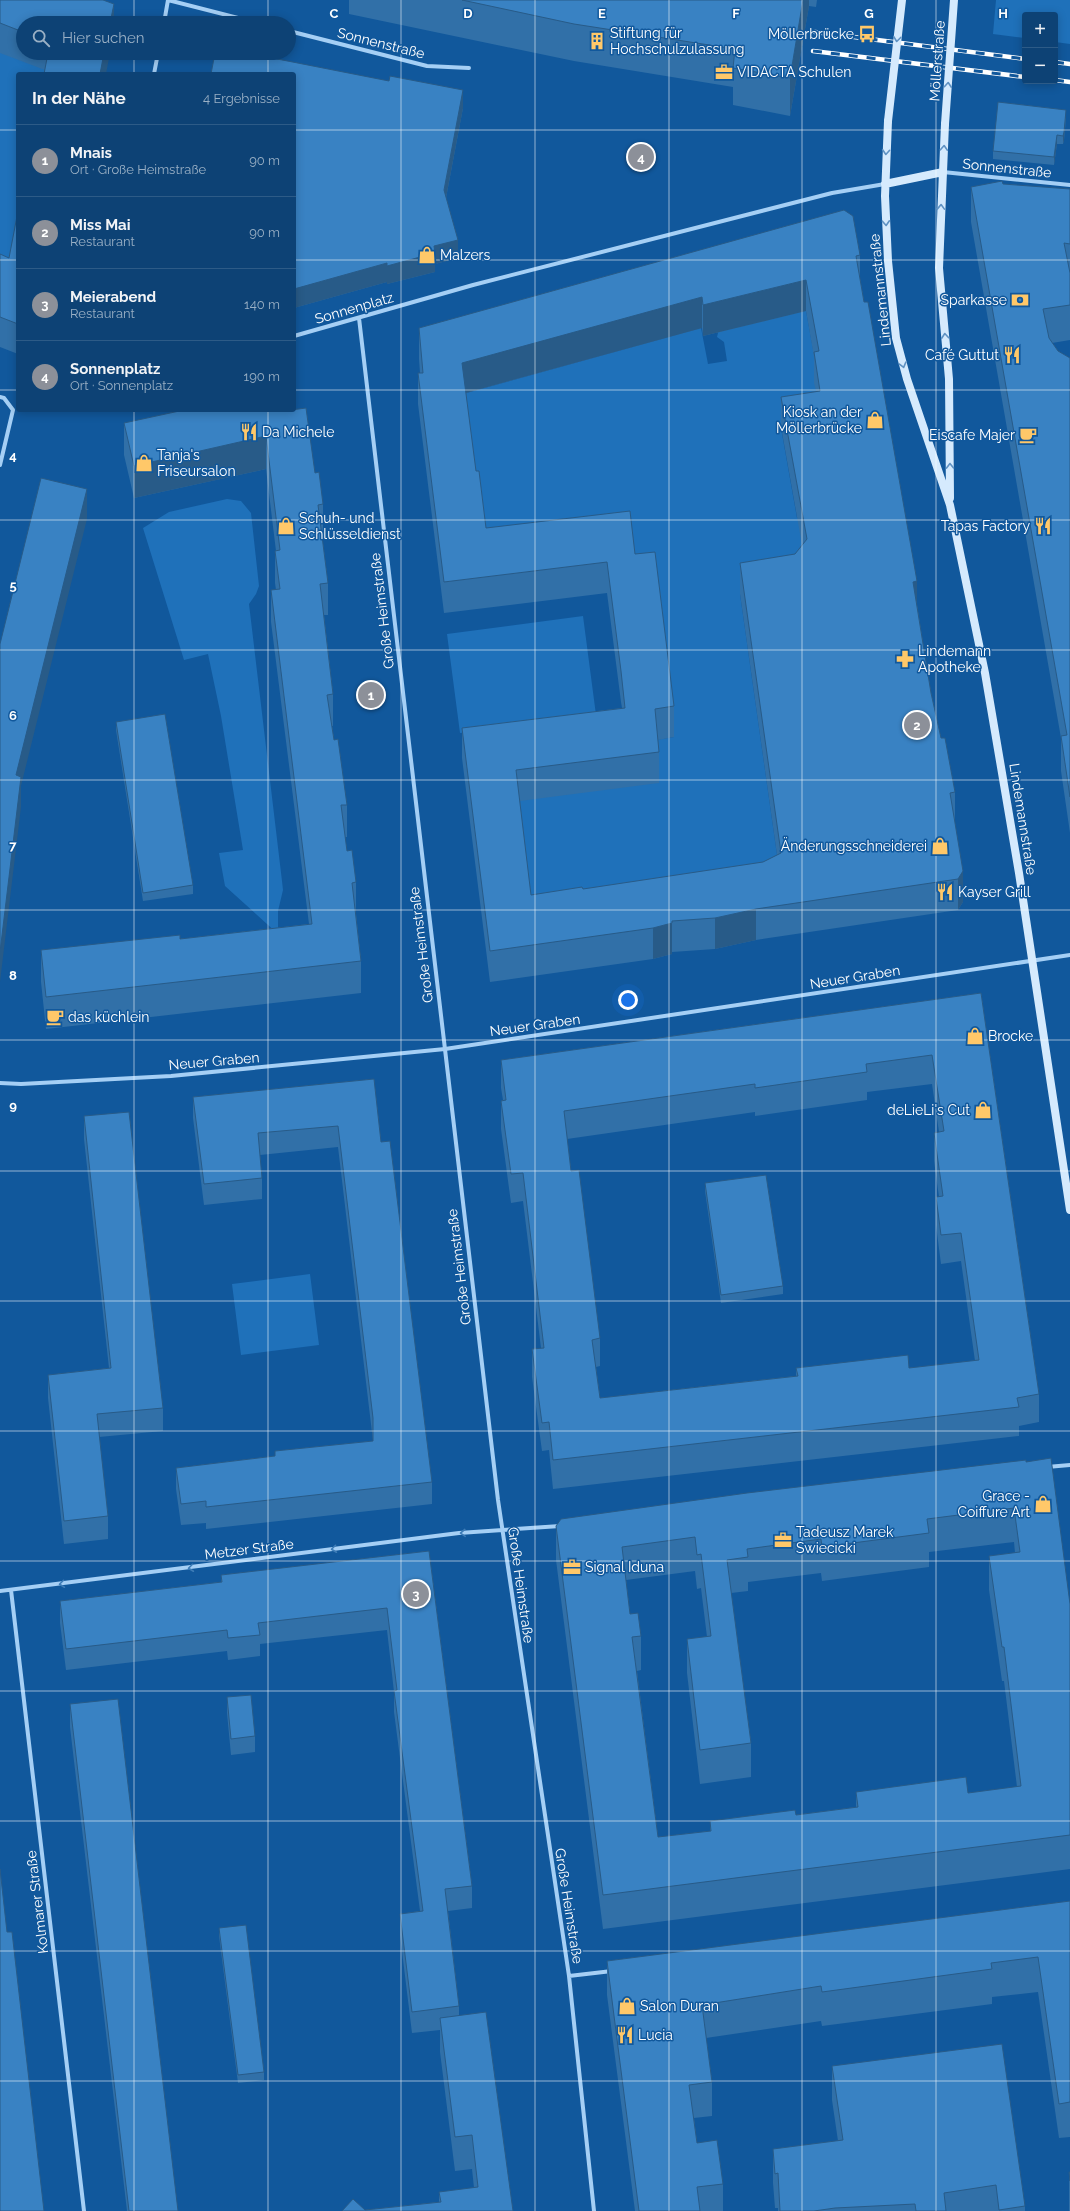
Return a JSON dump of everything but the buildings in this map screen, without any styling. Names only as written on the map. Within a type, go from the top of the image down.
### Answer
[{"type":"main road","name":"Lindemannstraße","points":[[902,0],[888,121],[885,184],[888,261],[896,338],[907,379],[950,505],[985,673],[1032,961],[1070,1210]]},
{"type":"main road","name":"Möllerstraße","points":[[945,124],[954,0]]},
{"type":"main road","name":"Lindemannstraße","points":[[945,124],[939,268],[949,379],[950,505]]},
{"type":"main road","points":[[885,184],[943,172]]},
{"type":"street","points":[[165,16],[168,0],[231,16]]},
{"type":"street","name":"Sonnenstraße","points":[[296,33],[427,66],[469,68]]},
{"type":"street","points":[[154,72],[157,60]]},
{"type":"street","name":"Sonnenstraße","points":[[943,172],[1070,185]]},
{"type":"street","name":"Sonnenplatz","points":[[296,335],[473,285],[832,194],[885,184]]},
{"type":"street","name":"Große Heimstraße","points":[[359,318],[502,1532],[569,1976],[594,2211]]},
{"type":"street","points":[[0,397],[4,398],[16,410],[0,465]]},
{"type":"street","name":"Neuer Graben","points":[[0,1083],[22,1084],[171,1076],[445,1049],[1070,955]]},
{"type":"street","points":[[1045,1467],[1070,1465]]},
{"type":"street","name":"Metzer Straße","points":[[0,1591],[459,1533],[502,1532],[563,1526]]},
{"type":"street","name":"Kolmarer Straße","points":[[11,1590],[84,2211]]},
{"type":"street","points":[[569,1976],[619,1970]]},
{"type":"shaded area","points":[[996,0],[1070,0],[1070,44],[1058,42],[1058,12],[1022,12],[1022,38],[993,34]]},
{"type":"shaded area","points":[[0,52],[16,58],[16,60],[28,63],[29,60],[38,60],[48,72],[16,72],[16,251],[0,307]]},
{"type":"shaded area","points":[[802,289],[819,382],[817,399],[781,428],[797,518],[837,512],[799,584],[740,594],[782,890],[531,926],[516,801],[655,740],[674,737],[655,583],[486,559],[459,395],[701,328],[708,364],[727,361],[724,342],[717,337],[719,329]]},
{"type":"shaded area","points":[[227,499],[241,501],[251,513],[259,586],[256,594],[249,604],[283,890],[278,911],[278,934],[225,886],[219,853],[243,850],[221,716],[208,654],[184,660],[143,528],[169,512]]},
{"type":"shaded area","points":[[583,616],[596,715],[460,733],[447,634]]},
{"type":"shaded area","points":[[310,1274],[319,1345],[241,1355],[232,1284]]},
{"type":"railway","points":[[815,32],[1022,59]]},
{"type":"railway","points":[[813,51],[1022,77]]},
{"type":"railway","points":[[1058,62],[1070,64]]},
{"type":"railway","points":[[1058,80],[1070,82]]},
{"type":"place","name":"Möllerbrücke","points":[[867,34]]},
{"type":"place","name":"Stiftung für Hochschulzulassung","points":[[597,41]]},
{"type":"place","name":"VIDACTA Schulen","points":[[724,72]]},
{"type":"place","name":"Sonnenplatz","points":[[641,157]]},
{"type":"place","name":"Malzers","points":[[427,255]]},
{"type":"place","name":"Sparkasse","points":[[1020,300]]},
{"type":"place","name":"Café Guttut","points":[[1012,355]]},
{"type":"place","name":"Kiosk an der Möllerbrücke","points":[[875,420]]},
{"type":"place","name":"Da Michele","points":[[249,432]]},
{"type":"place","name":"Eiscafe Majer","points":[[1028,435]]},
{"type":"place","name":"Tanja's Friseursalon","points":[[144,463]]},
{"type":"place","name":"Schuh- und Schlüsseldienst","points":[[286,526]]},
{"type":"place","name":"Tapas Factory","points":[[1043,526]]},
{"type":"place","name":"Lindemann Apotheke","points":[[905,659]]},
{"type":"place","name":"Mnais","points":[[371,695]]},
{"type":"place","name":"Miss Mai","points":[[917,725]]},
{"type":"place","name":"Änderungsschneiderei","points":[[940,846]]},
{"type":"place","name":"Kayser Grill","points":[[945,892]]},
{"type":"place","name":"das küchlein","points":[[55,1017]]},
{"type":"place","name":"Brocke","points":[[975,1036]]},
{"type":"place","name":"deLieLi's Cut","points":[[983,1110]]},
{"type":"place","name":"Grace - Coiffure Art","points":[[1043,1504]]},
{"type":"place","name":"Tadeusz Marek Swiecicki","points":[[783,1540]]},
{"type":"place","name":"Signal Iduna","points":[[572,1567]]},
{"type":"place","name":"Meierabend","points":[[416,1594]]},
{"type":"place","name":"Salon Duran","points":[[627,2006]]},
{"type":"place","name":"Lucia","points":[[625,2035]]}]
